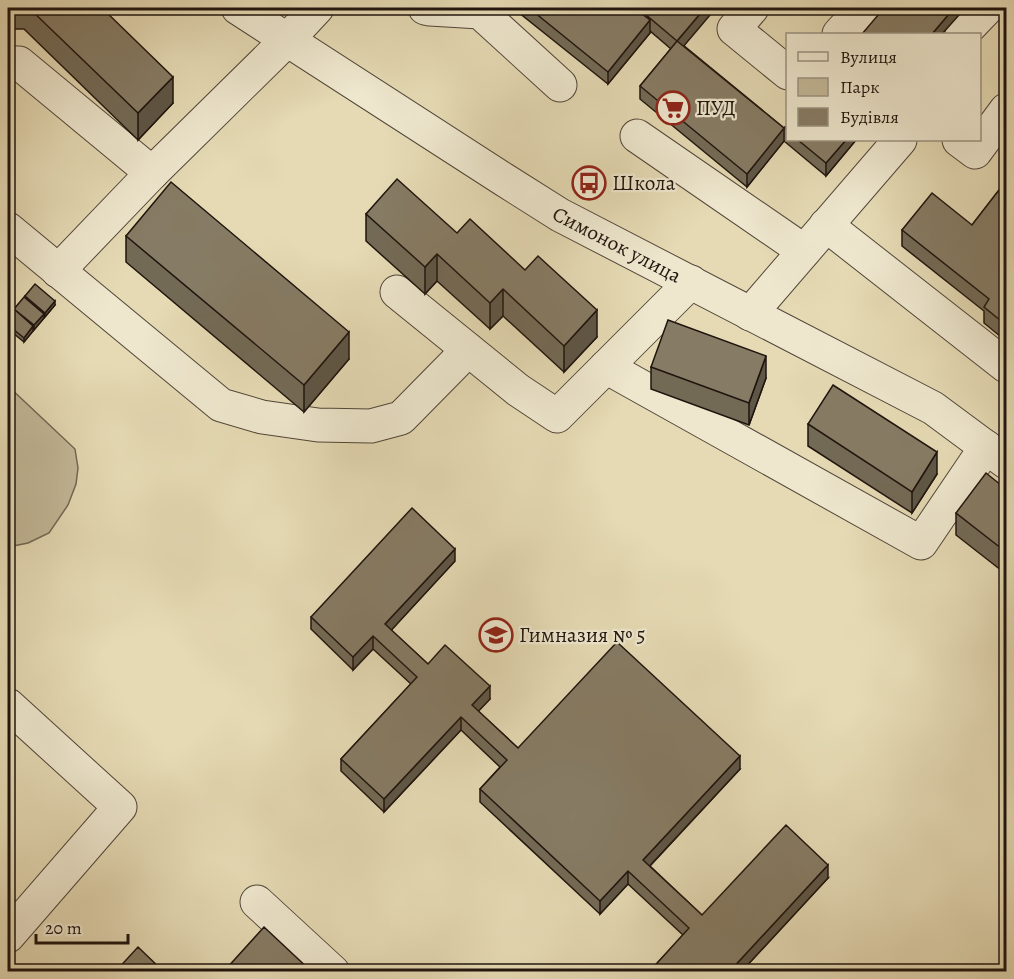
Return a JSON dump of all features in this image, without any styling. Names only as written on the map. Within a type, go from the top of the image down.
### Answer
[{"type":"street","name":"Симонок улица","points":[[238,8],[560,215],[933,408],[996,454]]},
{"type":"street","points":[[58,271],[317,8]]},
{"type":"street","points":[[425,8],[482,10],[560,85]]},
{"type":"street","points":[[752,8],[734,29],[786,71]]},
{"type":"street","points":[[840,33],[863,8]]},
{"type":"street","points":[[963,33],[989,8],[1006,20]]},
{"type":"street","points":[[8,63],[19,63],[152,173]]},
{"type":"street","points":[[960,141],[975,152],[1006,110]]},
{"type":"street","points":[[637,136],[804,251]]},
{"type":"street","points":[[750,314],[899,141]]},
{"type":"street","points":[[826,225],[1006,366]]},
{"type":"street","points":[[8,229],[221,405],[262,417],[318,425],[370,426],[401,418],[468,350]]},
{"type":"street","points":[[397,292],[518,390],[557,416],[691,282]]},
{"type":"street","points":[[606,367],[921,543],[996,454]]},
{"type":"street","points":[[8,705],[120,807],[8,936]]},
{"type":"street","points":[[257,902],[333,972]]},
{"type":"green space","points":[[8,386],[75,449],[78,468],[76,484],[68,505],[49,533],[28,543],[8,547]]},
{"type":"building","points":[[29,8],[102,8],[173,77],[138,113]]},
{"type":"building","points":[[529,8],[634,8],[650,20],[608,72]]},
{"type":"building","points":[[638,8],[705,8],[677,41]]},
{"type":"building","points":[[884,8],[954,8],[933,33],[863,33]]},
{"type":"building","points":[[677,41],[784,128],[747,174],[640,86]]},
{"type":"building","points":[[799,141],[845,141],[826,163]]},
{"type":"building","points":[[397,179],[457,233],[470,219],[525,270],[538,256],[597,310],[564,346],[503,289],[490,303],[437,254],[425,267],[366,214]]},
{"type":"building","points":[[1006,181],[1006,325],[984,307],[989,299],[902,230],[932,193],[972,225]]},
{"type":"building","points":[[171,182],[349,332],[304,385],[126,236]]},
{"type":"building","points":[[35,284],[55,301],[45,313],[25,296]]},
{"type":"building","points":[[24,297],[44,314],[34,325],[14,309]]},
{"type":"building","points":[[14,309],[33,326],[24,338],[8,325],[8,317]]},
{"type":"building","points":[[668,320],[766,356],[749,403],[651,367]]},
{"type":"building","points":[[833,385],[937,452],[912,492],[808,424]]},
{"type":"building","points":[[986,473],[1006,489],[1006,552],[956,513]]},
{"type":"building","points":[[412,508],[455,549],[385,624],[428,664],[445,645],[490,686],[472,705],[518,748],[617,642],[740,756],[643,860],[702,915],[786,825],[828,865],[729,972],[649,972],[689,928],[628,871],[600,901],[480,789],[507,760],[461,717],[384,799],[341,759],[417,677],[373,636],[353,657],[311,617]]},
{"type":"building","points":[[264,927],[312,972],[229,972],[226,969]]},
{"type":"building","points":[[138,947],[164,972],[115,972]]},
{"type":"place","name":"ПУД","points":[[673,108]]},
{"type":"place","name":"Школа","points":[[589,183]]},
{"type":"place","name":"Гимназия № 5","points":[[496,635]]}]
